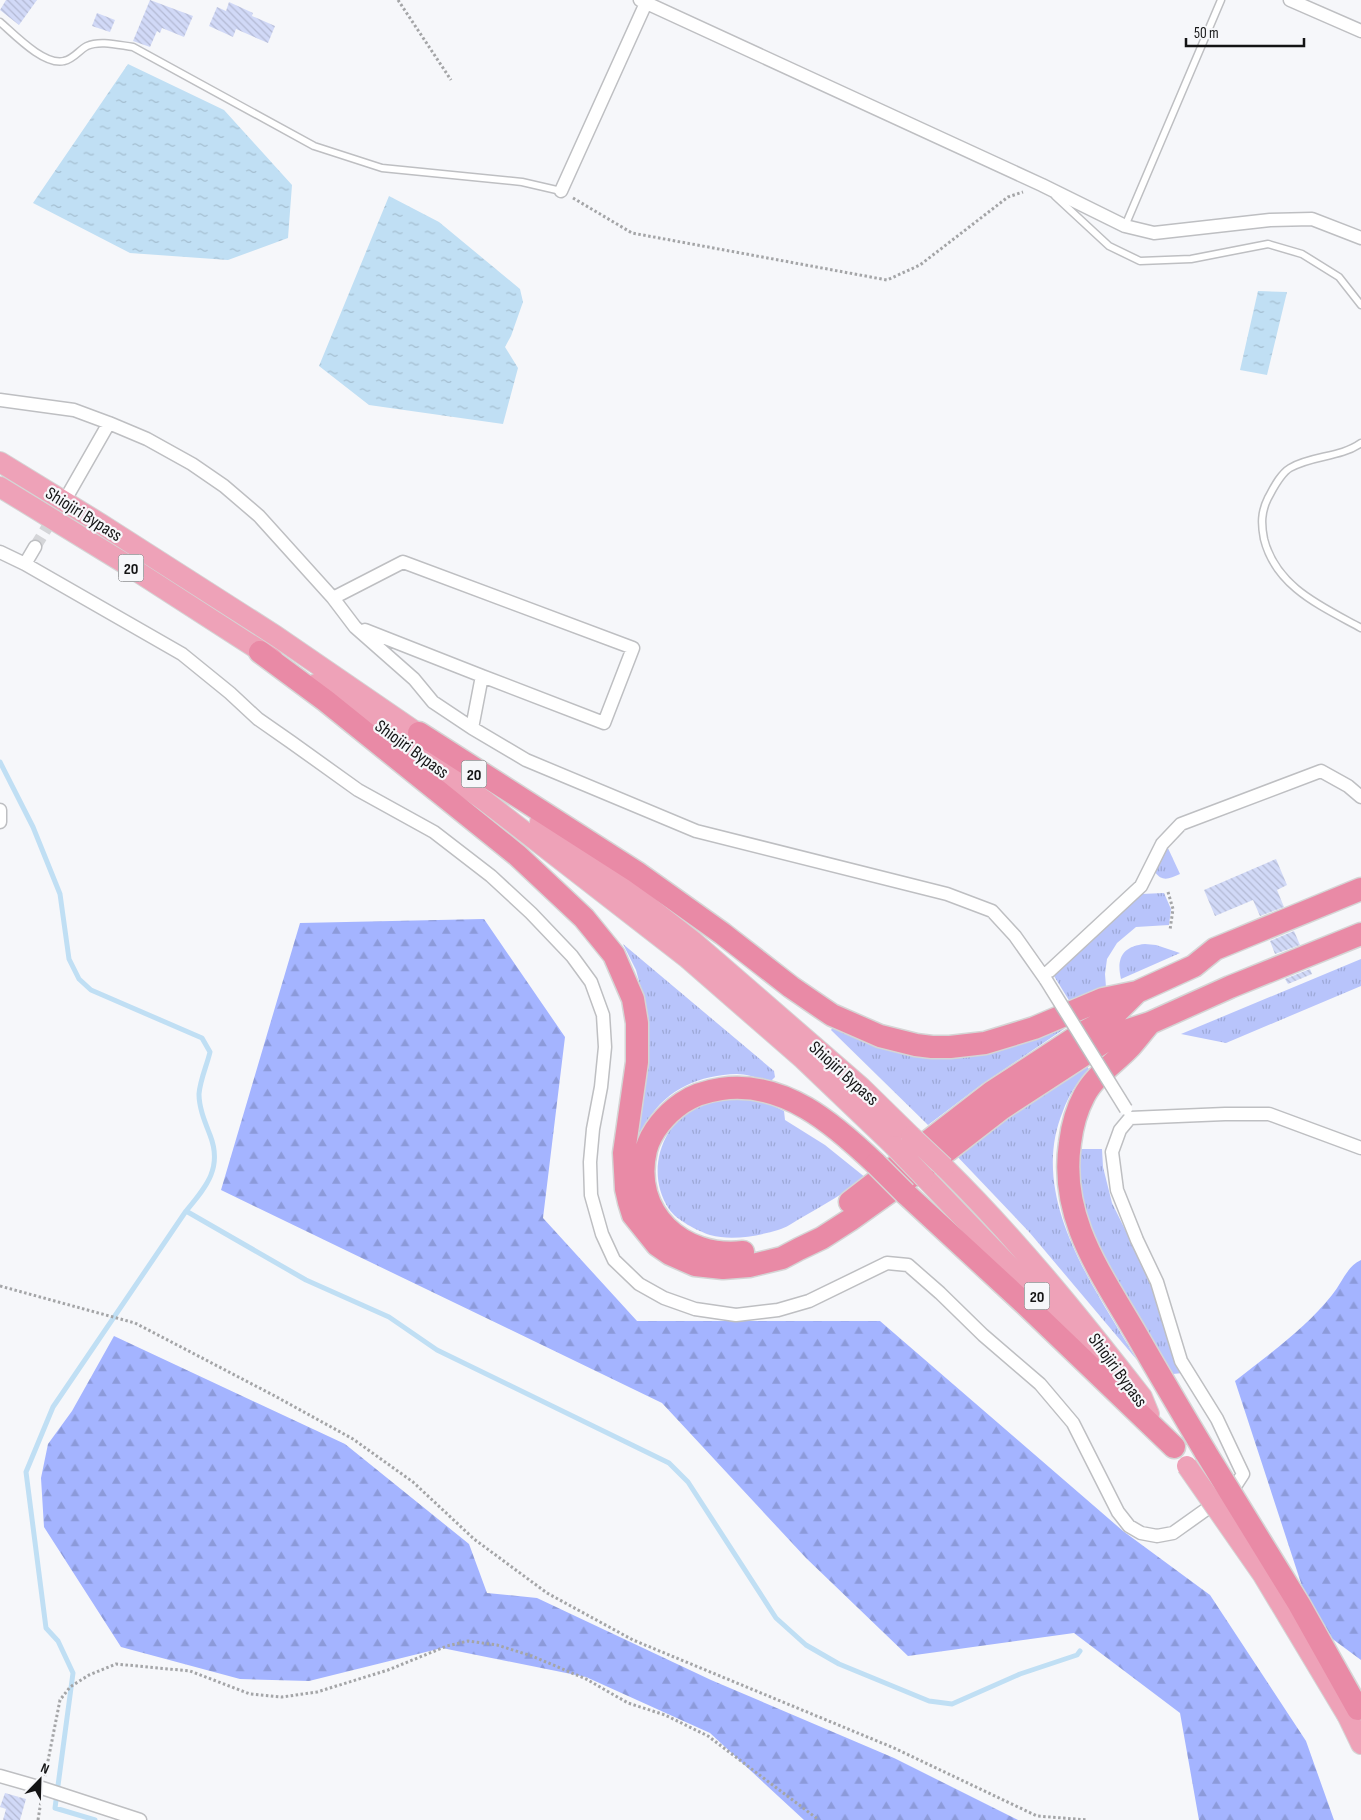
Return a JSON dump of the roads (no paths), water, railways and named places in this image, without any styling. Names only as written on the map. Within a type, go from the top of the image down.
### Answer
[{"type":"highway","name":"Shiojiri Bypass","points":[[0,462],[194,583],[419,733],[562,838],[694,942],[862,1087],[902,1141],[925,1178],[1066,1326],[1134,1402],[1149,1414]]},
{"type":"highway","name":"Shiojiri Bypass","points":[[0,487],[124,563],[260,652],[338,697],[552,852],[693,963],[803,1060],[902,1141],[944,1167],[1015,1242],[1058,1292],[1142,1397],[1149,1414]]},
{"type":"highway","points":[[260,652],[326,701],[517,855],[584,918],[614,955],[633,999],[637,1023],[638,1062],[624,1153],[627,1196],[633,1215],[657,1245],[683,1261],[695,1265],[717,1268],[749,1266],[782,1258],[822,1238],[1001,1110],[1116,1034],[1150,1023],[1209,996],[1361,934]]},
{"type":"highway","points":[[419,733],[636,872],[723,934],[791,987],[832,1014],[880,1036],[898,1042],[932,1047],[967,1046],[985,1043],[1034,1028],[1103,999],[1137,992],[1194,966],[1215,948],[1361,889]]},
{"type":"highway","points":[[1194,966],[1220,963],[1361,903]]},
{"type":"highway","points":[[1209,996],[1224,976],[1361,920]]},
{"type":"highway","points":[[1209,996],[1230,1000],[1361,948]]},
{"type":"highway","points":[[1137,992],[1111,1018],[1084,1032],[992,1092],[839,1211],[780,1244],[760,1249],[728,1253],[704,1250],[682,1240],[671,1233],[657,1215],[648,1195],[644,1172],[646,1148],[657,1127],[675,1108],[688,1099],[704,1092],[741,1087],[770,1092],[788,1098],[803,1106],[852,1141],[876,1164],[905,1194],[1025,1304],[1174,1447]]},
{"type":"highway","points":[[1150,1023],[1084,1095],[1074,1120],[1068,1163],[1069,1189],[1075,1217],[1092,1259],[1206,1453],[1298,1604],[1355,1713]]},
{"type":"highway","name":"20","points":[[1149,1414],[1263,1575],[1355,1713],[1361,1744]]},
{"type":"street","points":[[1290,0],[1361,31]]},
{"type":"street","points":[[561,191],[644,1],[1042,184],[1125,226],[1154,233],[1270,220],[1312,219],[1361,238]]},
{"type":"street","points":[[0,400],[74,410],[147,439],[192,464],[224,486],[259,516],[333,598],[355,627],[414,679],[433,702],[526,760],[696,831],[946,894],[992,911],[1015,936],[1045,978],[1128,1113]]},
{"type":"street","points":[[69,493],[110,423]]},
{"type":"street","points":[[25,564],[35,547]]},
{"type":"street","points":[[0,552],[25,564],[182,654],[230,693],[258,719],[290,742],[358,790],[434,832],[491,876],[531,913],[572,956],[592,982],[603,1015],[605,1047],[601,1087],[593,1129],[590,1162],[591,1195],[602,1234],[614,1260],[639,1284],[664,1298],[695,1309],[736,1315],[778,1310],[809,1301],[887,1263],[908,1266],[940,1292],[983,1336],[1040,1384],[1073,1423],[1114,1504],[1129,1526],[1141,1534],[1157,1536],[1173,1533],[1232,1491],[1243,1474],[1217,1419],[1181,1362],[1157,1282],[1137,1240],[1117,1190],[1112,1152],[1128,1113]]},
{"type":"street","points":[[333,598],[403,562],[633,648],[604,723],[355,627]]},
{"type":"street","points":[[472,728],[482,676]]},
{"type":"street","points":[[1045,978],[1141,886],[1162,844],[1181,824],[1320,771],[1348,786],[1361,797]]},
{"type":"street","points":[[0,810],[0,822]]},
{"type":"street","points":[[1128,1113],[1269,1114],[1361,1148]]},
{"type":"street","points":[[0,1776],[140,1820]]},
{"type":"lane","points":[[1125,226],[1221,0]]},
{"type":"lane","points":[[0,22],[31,50],[50,59],[63,62],[78,54],[86,46],[104,43],[132,48],[314,146],[382,168],[522,182],[561,191]]},
{"type":"lane","points":[[1042,184],[1109,246],[1140,261],[1191,259],[1268,244],[1302,254],[1339,277],[1361,305]]},
{"type":"lane","points":[[1361,442],[1351,450],[1299,464],[1288,469],[1263,507],[1261,525],[1267,551],[1280,575],[1304,596],[1361,628]]},
{"type":"water","points":[[128,64],[224,110],[292,185],[288,238],[228,260],[130,253],[33,203]]},
{"type":"water","points":[[389,196],[439,222],[520,289],[523,302],[505,347],[518,368],[503,424],[369,405],[319,366]]},
{"type":"water","points":[[1258,291],[1287,292],[1267,375],[1240,370]]},
{"type":"waterway","points":[[0,762],[33,827],[60,894],[69,959],[79,979],[91,990],[202,1038],[210,1052],[199,1094],[201,1110],[214,1147],[215,1157],[210,1176],[200,1194],[186,1211],[53,1407],[26,1472],[46,1628],[58,1641],[73,1673],[55,1808],[95,1820]]},
{"type":"waterway","points":[[186,1211],[306,1280],[389,1317],[437,1350],[669,1463],[688,1482],[776,1618],[806,1645],[839,1664],[929,1701],[952,1704],[1020,1674],[1077,1655],[1080,1651]]},
{"type":"tunnel","points":[[35,547],[67,495]]}]
